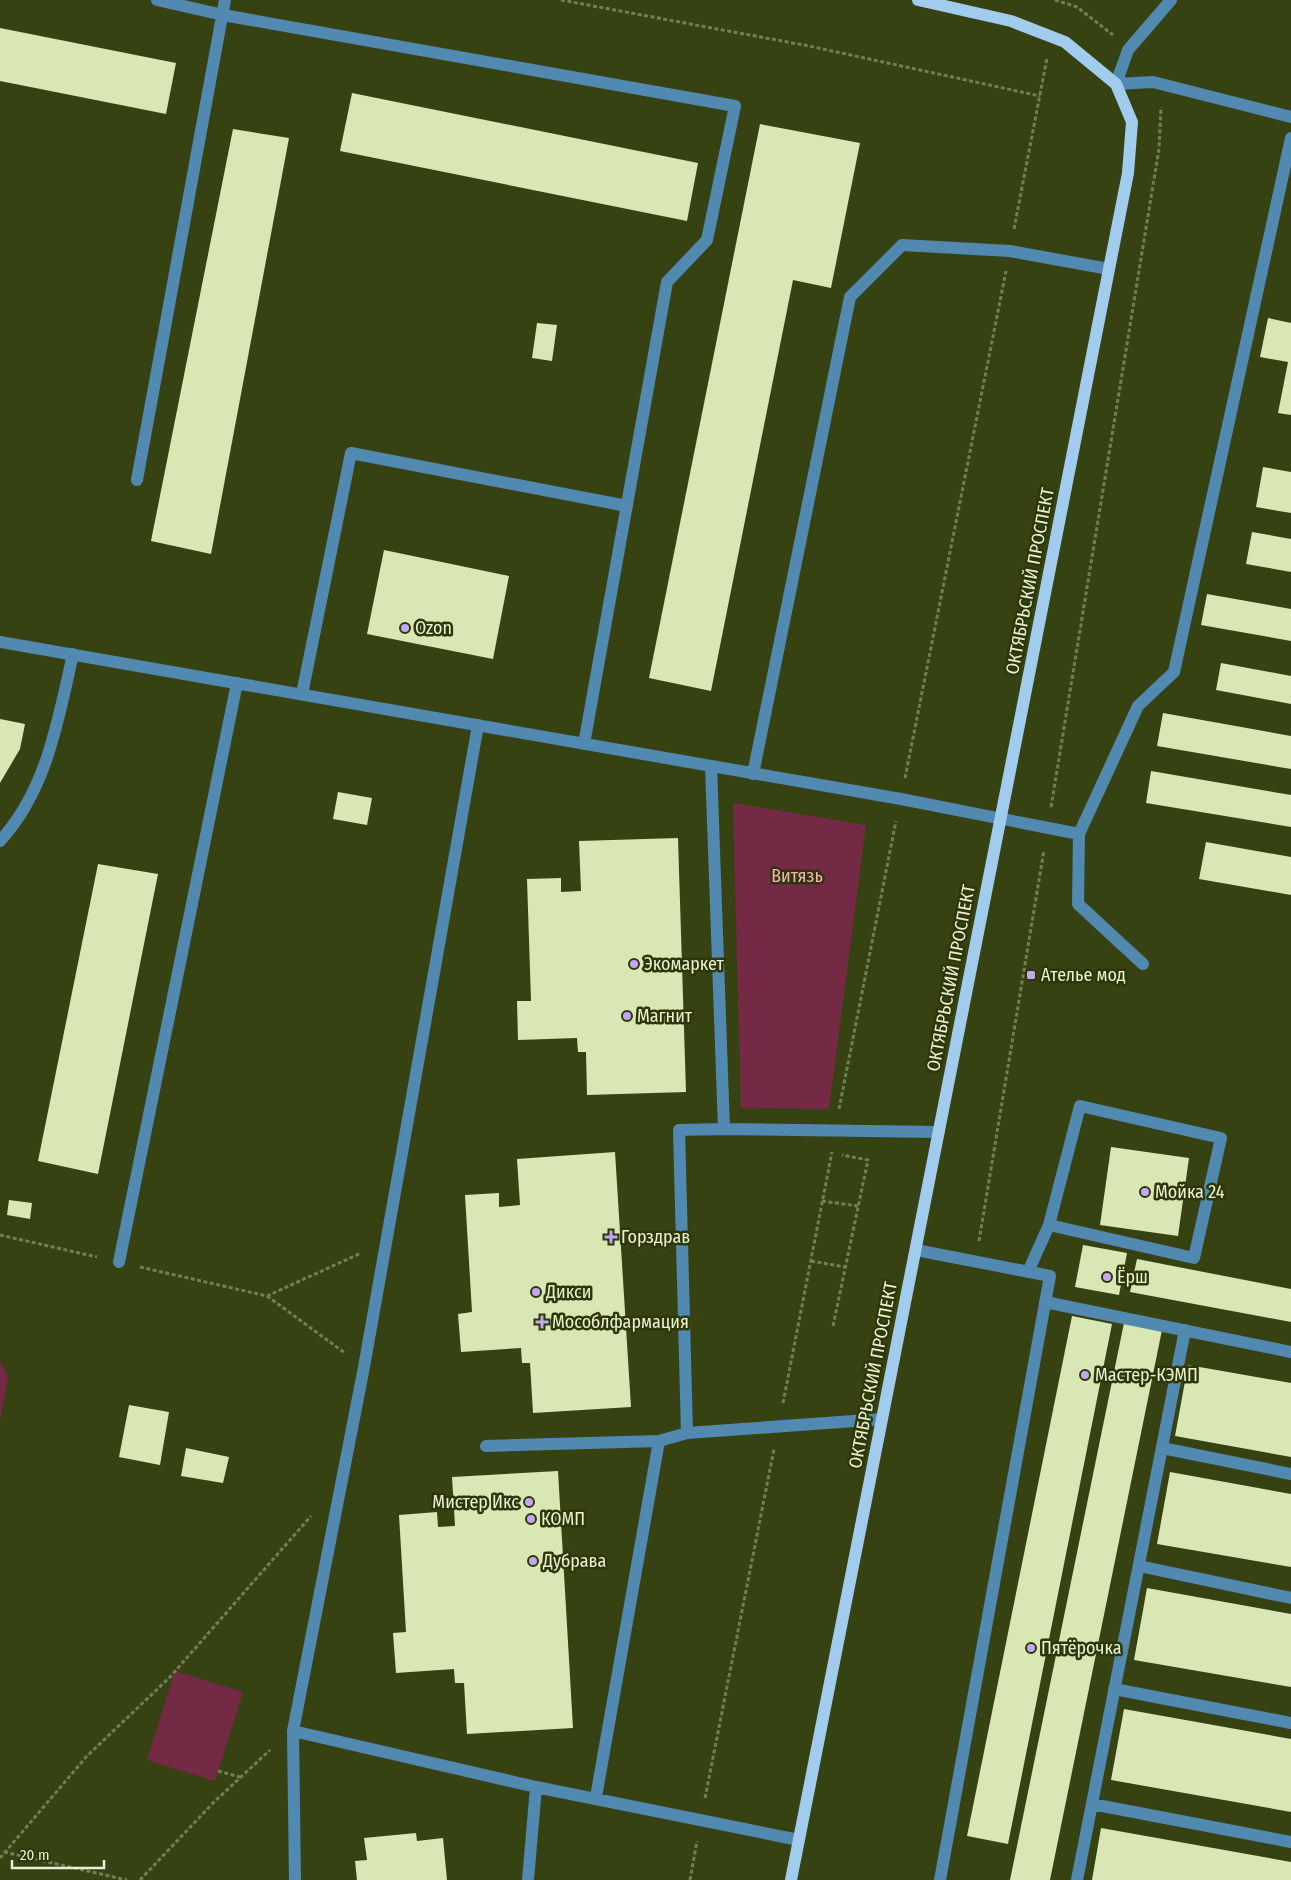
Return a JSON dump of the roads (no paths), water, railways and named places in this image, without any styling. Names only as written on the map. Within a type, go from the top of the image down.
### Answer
[{"type":"main road","points":[[918,0],[1011,21],[1066,42],[1116,84]]},
{"type":"main road","name":"ОКТЯБРЬСКИЙ ПРОСПЕКТ","points":[[791,1880],[1128,172],[1132,122],[1116,84]]},
{"type":"street","points":[[157,0],[222,15],[735,106],[707,240],[667,282],[584,744]]},
{"type":"street","points":[[137,480],[225,0]]},
{"type":"street","points":[[1171,0],[1128,50],[1116,84],[1153,82],[1291,117]]},
{"type":"street","points":[[1143,964],[1078,904],[1079,834],[1138,706],[1174,672],[1291,138]]},
{"type":"street","points":[[754,774],[850,297],[902,245],[1010,251],[1109,269]]},
{"type":"street","points":[[302,694],[351,453],[627,506]]},
{"type":"street","points":[[0,642],[901,799],[1079,834]]},
{"type":"street","points":[[0,841],[18,822],[50,753],[73,654]]},
{"type":"street","points":[[119,1262],[237,683]]},
{"type":"street","points":[[295,1880],[293,1731],[364,1367],[478,725]]},
{"type":"street","points":[[711,766],[724,1129]]},
{"type":"street","points":[[1028,1272],[1049,1225],[1080,1106],[1221,1138],[1194,1258],[1049,1225]]},
{"type":"street","points":[[688,1433],[679,1130],[939,1132]]},
{"type":"street","points":[[916,1250],[1050,1276],[940,1880]]},
{"type":"street","points":[[1045,1302],[1291,1352]]},
{"type":"street","points":[[1076,1880],[1185,1330]]},
{"type":"street","points":[[486,1446],[659,1441],[688,1433],[882,1419]]},
{"type":"street","points":[[596,1798],[659,1441]]},
{"type":"street","points":[[1162,1448],[1291,1474]]},
{"type":"street","points":[[1138,1566],[1291,1598]]},
{"type":"street","points":[[1114,1689],[1291,1723]]},
{"type":"street","points":[[293,1731],[536,1787],[799,1840]]},
{"type":"street","points":[[528,1880],[536,1787]]},
{"type":"street","points":[[1092,1804],[1291,1842]]},
{"type":"place","name":"Ozon","points":[[405,628]]},
{"type":"place","name":"Экомаркет","points":[[634,964]]},
{"type":"place","name":"Ателье мод","points":[[1031,975]]},
{"type":"place","name":"Магнит","points":[[627,1016]]},
{"type":"place","name":"Мойка 24","points":[[1145,1192]]},
{"type":"place","name":"Горздрав","points":[[611,1237]]},
{"type":"place","name":"Ёрш","points":[[1107,1277]]},
{"type":"place","name":"Дикси","points":[[536,1292]]},
{"type":"place","name":"Мособлфармация","points":[[542,1322]]},
{"type":"place","name":"Мастер-КЭМП","points":[[1085,1375]]},
{"type":"place","name":"Мистер Икс","points":[[529,1502]]},
{"type":"place","name":"КОМП","points":[[531,1519]]},
{"type":"place","name":"Дубрава","points":[[533,1561]]},
{"type":"place","name":"Пятёрочка","points":[[1031,1648]]},
{"type":"park label","name":"Витязь","points":[[797,876]]}]
